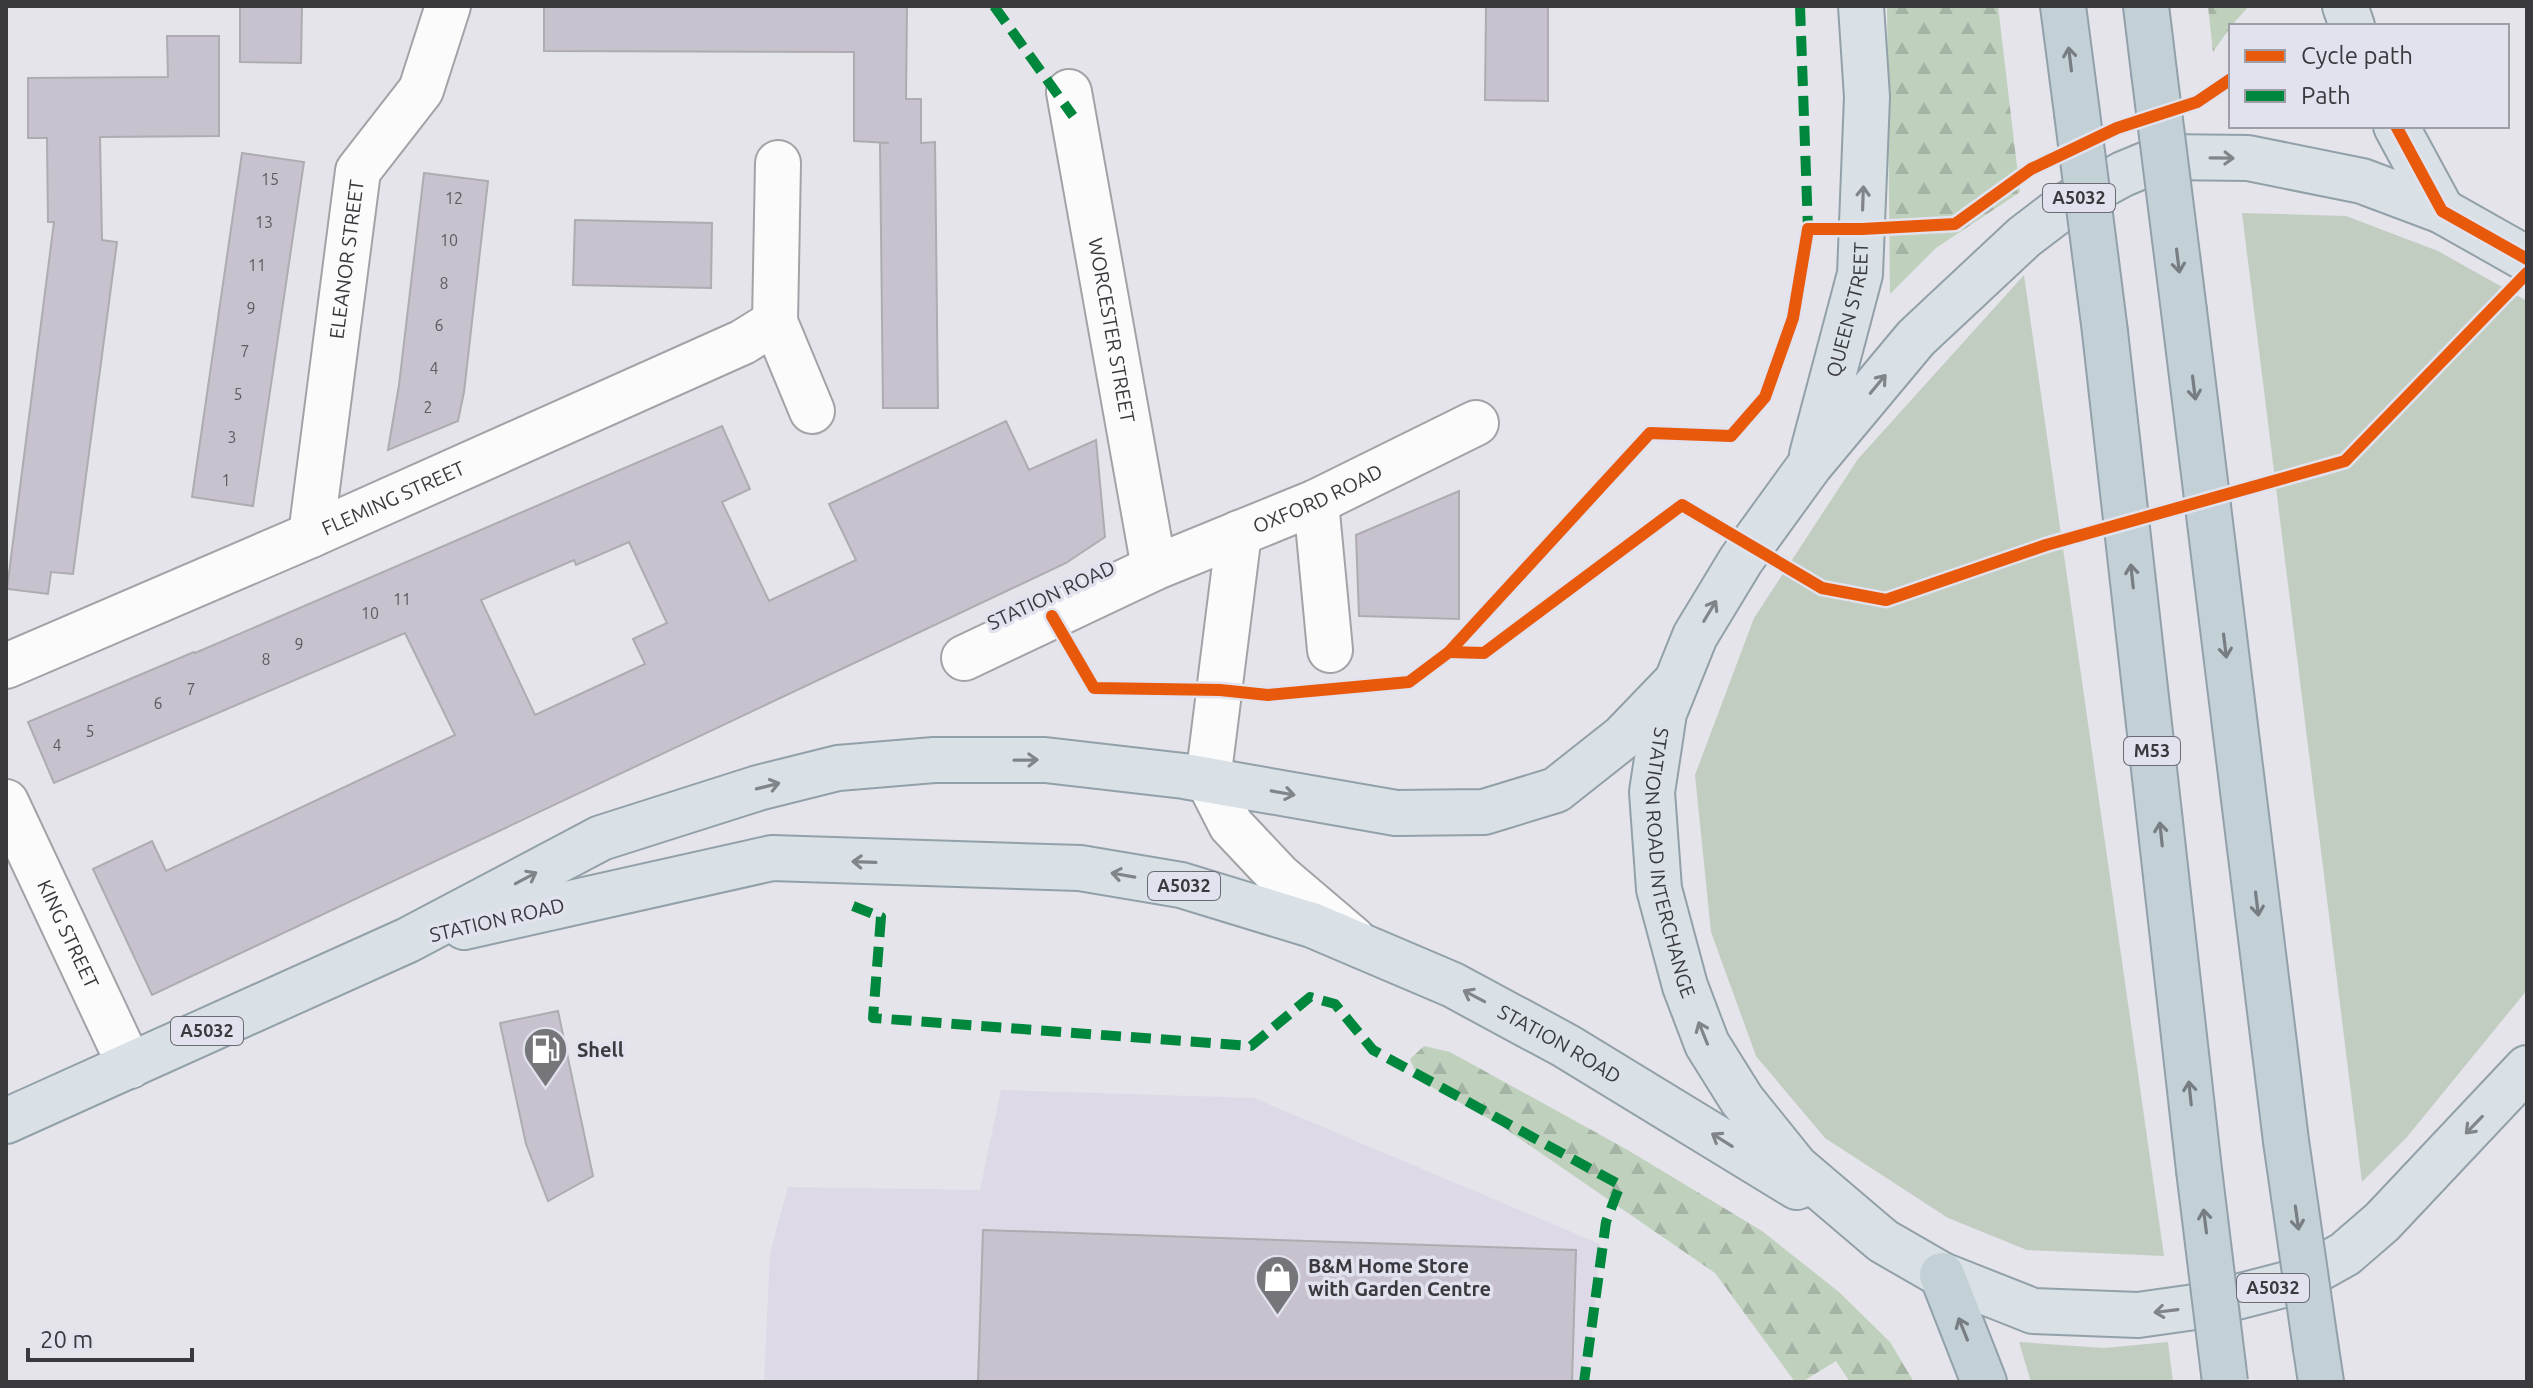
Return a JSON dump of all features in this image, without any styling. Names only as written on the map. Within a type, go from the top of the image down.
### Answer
[{"type":"highway","name":"M53","points":[[2063,6],[2105,332],[2225,1382]]},
{"type":"highway","points":[[2146,6],[2286,1141],[2318,1366]]},
{"type":"highway","points":[[1942,1275],[1984,1382]]},
{"type":"main road","name":"QUEEN STREET","points":[[1810,465],[1860,274],[1867,97],[1861,6]]},
{"type":"main road","points":[[2397,128],[2442,211]]},
{"type":"main road","name":"STATION ROAD INTERCHANGE","points":[[2527,259],[2442,211],[2362,181],[2248,158],[2164,157],[2123,174],[2066,205],[2024,237],[1916,338],[1810,465],[1734,573],[1695,636],[1664,713],[1652,792],[1659,889],[1685,986],[1707,1044],[1742,1100],[1796,1167],[1883,1241],[1942,1275],[2033,1311],[2138,1315],[2202,1306],[2295,1282],[2345,1254],[2382,1222],[2527,1068]]},
{"type":"main road","name":"STATION ROAD","points":[[6,1121],[408,940],[601,838],[720,798],[838,768],[934,760],[1045,760],[1208,780],[1396,813],[1484,812],[1556,790],[1623,737],[1677,681]]},
{"type":"main road","name":"STATION ROAD","points":[[408,940],[772,858],[1080,868],[1181,885],[1312,925],[1453,985],[1664,1104],[1883,1241]]},
{"type":"street","name":"ELEANOR STREET","points":[[311,535],[358,171],[421,90],[448,6]]},
{"type":"street","name":"WORCESTER STREET","points":[[1069,92],[1154,568]]},
{"type":"street","points":[[778,163],[775,322],[812,411]]},
{"type":"street","name":"FLEMING STREET","points":[[6,666],[311,535],[728,348],[775,322]]},
{"type":"street","name":"OXFORD ROAD","points":[[1154,568],[1316,502],[1476,423]]},
{"type":"street","points":[[1316,502],[1330,650]]},
{"type":"street","points":[[1239,533],[1208,780],[1231,825],[1279,876],[1361,946]]},
{"type":"street","name":"STATION ROAD","points":[[964,658],[1154,568]]},
{"type":"street","name":"KING STREET","points":[[6,802],[130,1066]]},
{"type":"shaded area","points":[[2242,213],[2346,216],[2438,251],[2527,301],[2527,990],[2407,1137],[2362,1182]]},
{"type":"shaded area","points":[[2024,275],[2164,1256],[2027,1250],[1948,1218],[1825,1138],[1756,1056],[1711,932],[1695,775],[1754,618],[1858,459]]},
{"type":"shaded area","points":[[1001,1090],[1254,1098],[1600,1244],[1588,1382],[764,1382],[770,1253],[788,1187],[980,1190]]},
{"type":"shaded area","points":[[2019,1342],[2104,1348],[2168,1342],[2173,1382],[2031,1382]]},
{"type":"green space","points":[[1887,6],[1998,6],[2020,192],[1936,248],[1890,294]]},
{"type":"green space","points":[[2208,6],[2249,6],[2233,24],[2229,24],[2229,29],[2213,52]]},
{"type":"green space","points":[[1424,1046],[1450,1052],[1626,1149],[1762,1231],[1839,1292],[1890,1342],[1914,1382],[1850,1382],[1836,1361],[1802,1382],[1795,1382],[1715,1273],[1500,1125],[1419,1080],[1410,1059]]},
{"type":"building","points":[[240,6],[302,6],[301,63],[240,62]]},
{"type":"building","points":[[544,6],[907,6],[906,99],[921,99],[921,143],[935,142],[938,408],[883,408],[880,143],[889,143],[854,141],[854,52],[544,51]]},
{"type":"building","points":[[1486,6],[1548,6],[1548,101],[1485,100]]},
{"type":"building","points":[[167,36],[219,36],[219,136],[100,137],[102,240],[117,242],[73,574],[51,572],[48,594],[7,589],[54,222],[48,222],[47,138],[28,138],[28,78],[168,77]]},
{"type":"building","points":[[242,153],[304,162],[253,506],[192,497]]},
{"type":"building","points":[[424,173],[488,181],[464,392],[458,421],[388,450],[399,385]]},
{"type":"building","points":[[575,220],[712,223],[711,288],[573,285]]},
{"type":"building","points":[[1006,421],[1029,470],[1096,440],[1105,537],[1066,563],[152,995],[93,869],[152,841],[166,871],[455,735],[405,633],[54,783],[28,722],[722,426],[750,489],[722,502],[769,601],[856,560],[829,504]],"holes":[[[629,542],[667,623],[633,639],[645,664],[535,715],[481,600],[574,560],[576,565]]]},
{"type":"building","points":[[1459,491],[1459,619],[1359,616],[1356,535]]},
{"type":"building","points":[[558,1011],[593,1176],[548,1201],[526,1144],[500,1023]]},
{"type":"building","name":"B&M Home Store with Garden Centre","points":[[983,1230],[1576,1250],[1572,1382],[978,1382]]},
{"type":"marked path","points":[[994,6],[1073,116]]},
{"type":"marked path","points":[[1800,6],[1808,229]]},
{"type":"marked path","points":[[853,906],[881,917],[873,1018],[1251,1046],[1310,997],[1335,1004],[1373,1050],[1620,1185],[1606,1222],[1584,1382]]},
{"type":"cycle path","points":[[1052,616],[1094,688],[1220,690],[1268,695],[1409,682],[1449,652],[1650,433],[1731,436],[1765,397],[1793,318],[1808,229],[1955,224],[2031,169],[2117,128],[2197,102],[2229,80]]},
{"type":"cycle path","points":[[2397,128],[2442,211],[2527,259]]},
{"type":"cycle path","points":[[1449,652],[1484,653],[1682,505],[1822,588],[1886,600],[2046,545],[2345,461],[2527,273]]},
{"type":"place","name":"Shell","points":[[546,1089]]},
{"type":"place","name":"B&M Home Store with Garden Centre","points":[[1277,1316]]}]
